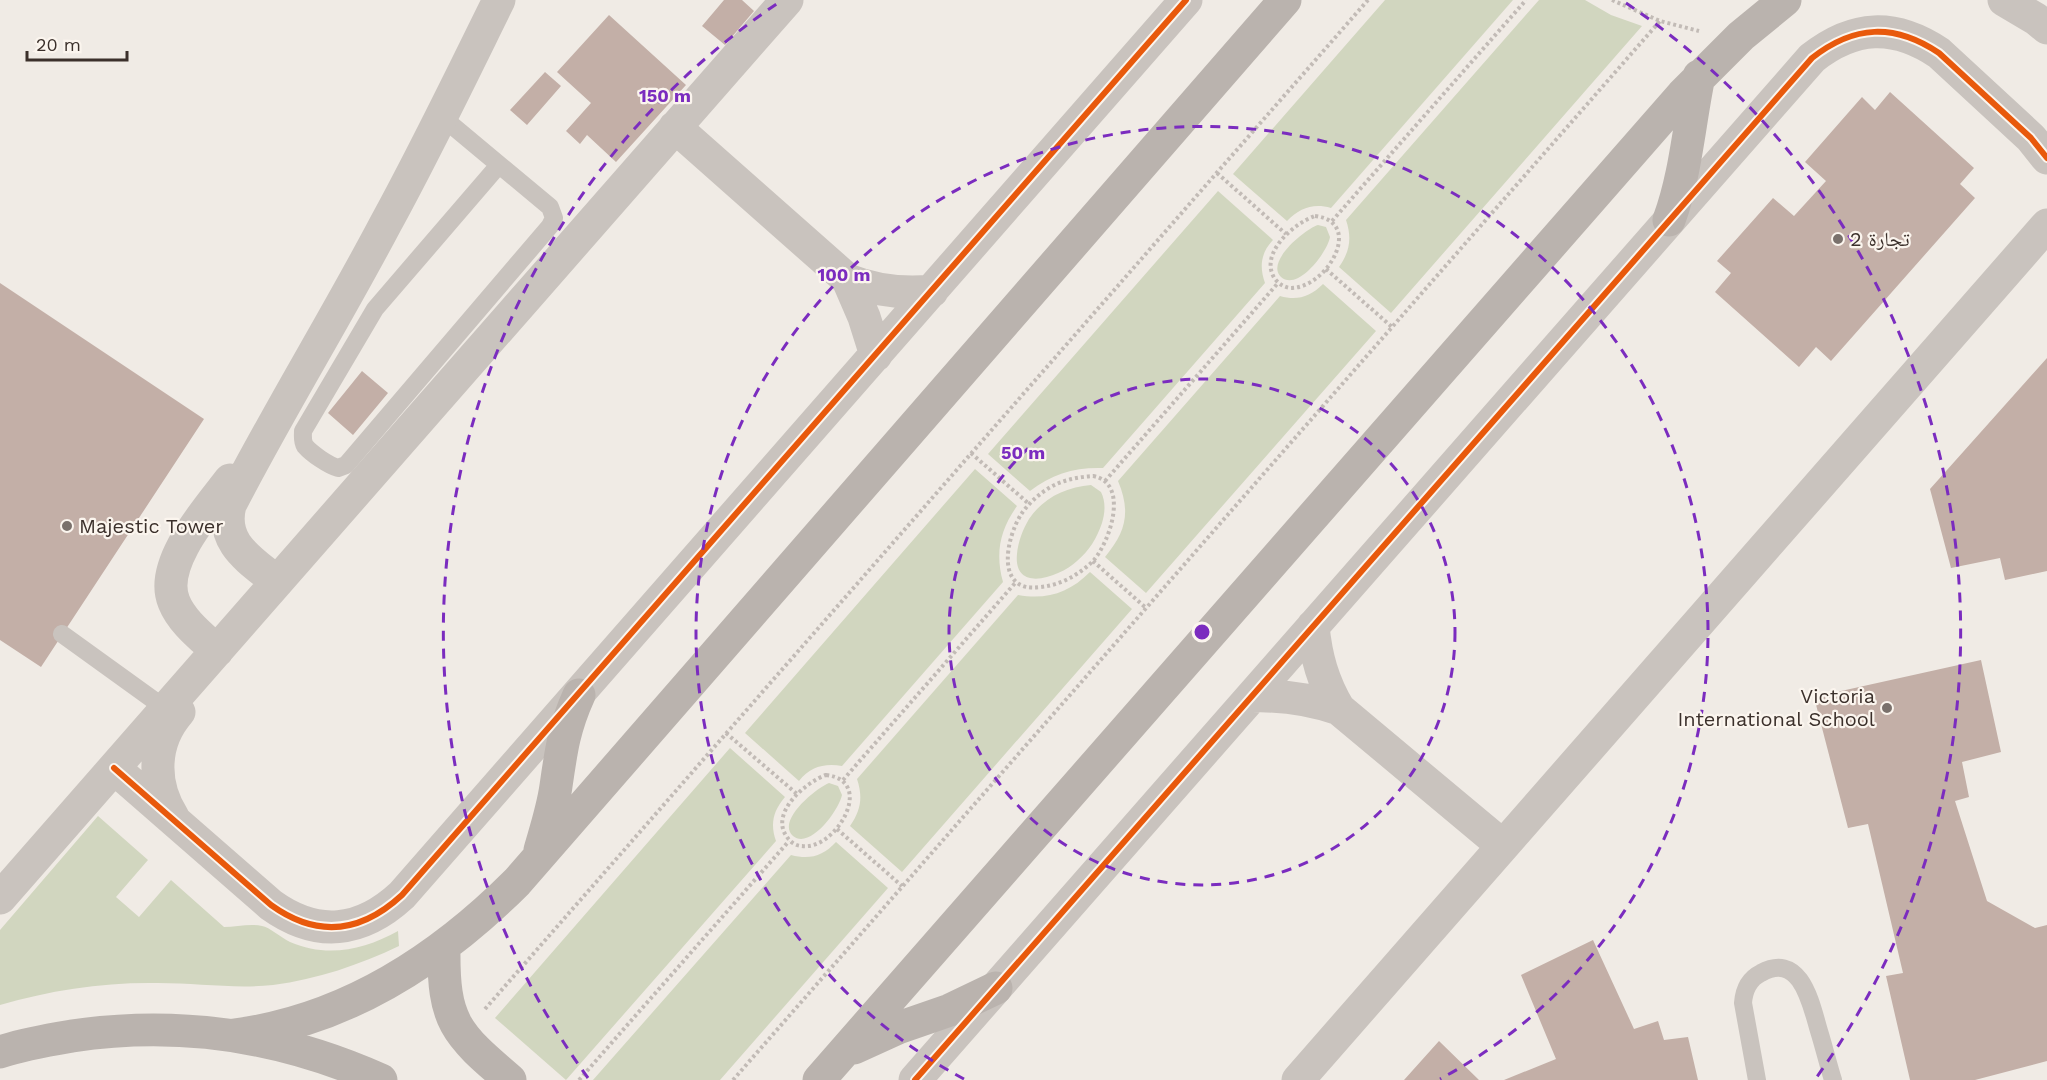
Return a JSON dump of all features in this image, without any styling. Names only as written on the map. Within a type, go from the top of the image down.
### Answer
[{"type":"street","points":[[278,582],[237,547],[231,538],[228,527],[230,506],[262,442],[331,324],[442,117],[499,0]]},
{"type":"street","points":[[0,898],[787,0]]},
{"type":"street","points":[[114,768],[271,905],[286,915],[320,927],[339,927],[357,924],[388,908],[402,896],[579,695],[1186,0]]},
{"type":"street","points":[[234,1035],[264,1031],[340,1006],[385,985],[444,947],[494,905],[1285,0]]},
{"type":"street","points":[[819,1080],[1699,76],[1741,36],[1785,0]]},
{"type":"street","points":[[2004,0],[2035,16]]},
{"type":"street","points":[[915,1080],[1812,58],[1836,41],[1865,32],[1884,31],[1904,34],[1939,53],[2031,138],[2047,158]]},
{"type":"street","points":[[1669,220],[1685,166],[1699,76]]},
{"type":"street","points":[[675,127],[848,280],[868,288],[889,292],[932,291]]},
{"type":"street","points":[[1298,1080],[2047,225]]},
{"type":"street","points":[[848,280],[864,317],[876,355]]},
{"type":"street","points":[[217,651],[180,613],[171,593],[171,577],[175,562],[207,511],[262,442]]},
{"type":"street","points":[[1313,626],[1320,669],[1339,709],[1503,846]]},
{"type":"street","points":[[176,821],[168,808],[160,786],[157,763],[160,748],[172,720],[197,688],[217,651]]},
{"type":"street","points":[[538,857],[556,786],[562,740],[579,695]]},
{"type":"street","points":[[1252,696],[1296,698],[1339,709]]},
{"type":"street","points":[[444,947],[444,988],[453,1020],[473,1048],[510,1080]]},
{"type":"street","points":[[842,1054],[870,1040],[950,1010],[996,988]]},
{"type":"street","points":[[0,1052],[50,1039],[130,1030],[188,1030],[234,1035],[307,1051],[381,1080]]},
{"type":"lane","points":[[442,117],[550,207],[554,218],[550,226],[346,465],[338,468],[331,466],[305,445],[303,431],[375,309],[498,166]]},
{"type":"lane","points":[[62,634],[166,709]]},
{"type":"lane","points":[[1757,1080],[1743,1003],[1744,993],[1755,976],[1774,968],[1785,969],[1794,974],[1807,989],[1833,1080]]},
{"type":"lane","points":[[307,1051],[343,1080]]},
{"type":"path","points":[[478,1016],[1368,0]]},
{"type":"path","points":[[1332,221],[1526,0]]},
{"type":"path","points":[[1612,0],[1660,21],[1700,31],[1741,36]]},
{"type":"path","points":[[733,1080],[1660,21]]},
{"type":"path","points":[[1216,173],[1286,234]]},
{"type":"path","points":[[1315,216],[1332,221],[1339,237],[1335,254],[1326,269],[1304,285],[1289,288],[1278,283],[1271,267],[1275,250],[1286,234],[1299,223],[1315,216]]},
{"type":"path","points":[[1326,269],[1392,327]]},
{"type":"path","points":[[1105,481],[1278,283]]},
{"type":"path","points":[[971,453],[1029,504]]},
{"type":"path","points":[[1093,476],[1105,481],[1112,492],[1113,512],[1106,538],[1092,561],[1074,576],[1051,585],[1031,588],[1016,582],[1008,568],[1009,548],[1016,524],[1029,504],[1060,482],[1093,476]]},
{"type":"path","points":[[1092,561],[1146,608]]},
{"type":"path","points":[[843,780],[1016,582]]},
{"type":"path","points":[[726,733],[797,794]]},
{"type":"path","points":[[826,775],[843,780],[850,796],[846,813],[837,829],[823,841],[806,847],[797,846],[789,841],[784,834],[783,817],[797,794],[810,782],[826,775]]},
{"type":"path","points":[[837,829],[902,886]]},
{"type":"path","points":[[579,1080],[789,841]]},
{"type":"green space","points":[[1385,0],[1513,0],[1331,208],[1313,206],[1297,213],[1287,221],[1233,174]]},
{"type":"green space","points":[[1539,0],[1585,0],[1611,15],[1642,26],[1391,313],[1339,267],[1349,244],[1346,220]]},
{"type":"green space","points":[[1218,191],[1273,240],[1262,260],[1265,283],[1103,468],[1064,473],[1030,491],[988,454]]},
{"type":"green space","points":[[1318,225],[1326,227],[1330,237],[1318,260],[1296,279],[1288,280],[1281,277],[1277,271],[1282,255],[1296,239]]},
{"type":"green space","points":[[1323,284],[1376,331],[1146,593],[1105,557],[1118,539],[1124,521],[1124,502],[1118,481],[1280,296],[1303,297]]},
{"type":"green space","points":[[975,469],[1017,506],[1003,533],[999,552],[1003,582],[842,766],[818,767],[808,772],[799,781],[745,733]]},
{"type":"green space","points":[[1091,485],[1101,492],[1104,508],[1100,529],[1089,549],[1060,572],[1039,578],[1030,578],[1022,574],[1018,566],[1018,545],[1029,519],[1041,505],[1056,495],[1073,488]]},
{"type":"green space","points":[[1090,572],[1132,609],[902,872],[850,826],[860,803],[857,779],[1018,595],[1039,596],[1057,593],[1074,585]]},
{"type":"green space","points":[[730,748],[785,797],[774,818],[773,829],[776,841],[566,1080],[495,1018]]},
{"type":"green space","points":[[829,783],[838,786],[842,795],[830,818],[807,838],[800,839],[793,836],[789,830],[793,814],[807,798]]},
{"type":"green space","points":[[98,816],[148,860],[116,897],[139,917],[171,880],[224,927],[258,925],[304,947],[331,951],[359,947],[398,931],[399,946],[338,970],[273,985],[118,984],[58,991],[0,1005],[0,930]]},
{"type":"green space","points":[[836,842],[888,888],[720,1080],[593,1080],[791,855],[816,856]]},
{"type":"building","points":[[724,0],[742,0],[754,11],[725,45],[702,26]]},
{"type":"building","points":[[609,15],[686,85],[616,162],[587,135],[580,144],[566,131],[591,103],[557,72]]},
{"type":"building","points":[[545,72],[561,86],[527,125],[510,110]]},
{"type":"building","name":"تجارة 2","points":[[1890,92],[1974,168],[1960,184],[1975,198],[1831,361],[1816,347],[1799,367],[1715,292],[1731,273],[1717,261],[1773,198],[1794,216],[1826,181],[1805,162],[1862,97],[1875,110]]},
{"type":"building","name":"Majestic Tower","points":[[0,283],[204,419],[41,667],[0,640]]},
{"type":"building","points":[[2047,358],[2047,571],[2005,580],[2000,558],[1951,568],[1930,489]]},
{"type":"building","points":[[362,371],[388,393],[353,435],[328,413]]},
{"type":"building","points":[[1981,660],[2001,752],[1962,762],[1969,797],[1955,801],[1987,901],[2035,928],[2047,925],[2047,1061],[1975,1080],[1910,1080],[1886,976],[1903,973],[1868,824],[1848,828],[1814,697]]},
{"type":"building","points":[[1593,940],[1634,1029],[1658,1021],[1664,1040],[1688,1037],[1698,1080],[1504,1080],[1556,1059],[1521,975]]},
{"type":"building","points":[[1439,1041],[1479,1080],[1404,1080]]},
{"type":"cycle path","points":[[114,768],[271,905],[288,916],[305,923],[338,927],[355,924],[386,908],[402,895],[1186,0]]},
{"type":"cycle path","points":[[915,1080],[1812,58],[1843,39],[1859,34],[1874,32],[1906,36],[1939,53],[2031,138],[2047,158]]},
{"type":"place","name":"تجارة 2","points":[[1838,239]]},
{"type":"place","name":"Majestic Tower","points":[[67,526]]},
{"type":"place","name":"Victoria International School","points":[[1887,708]]}]
